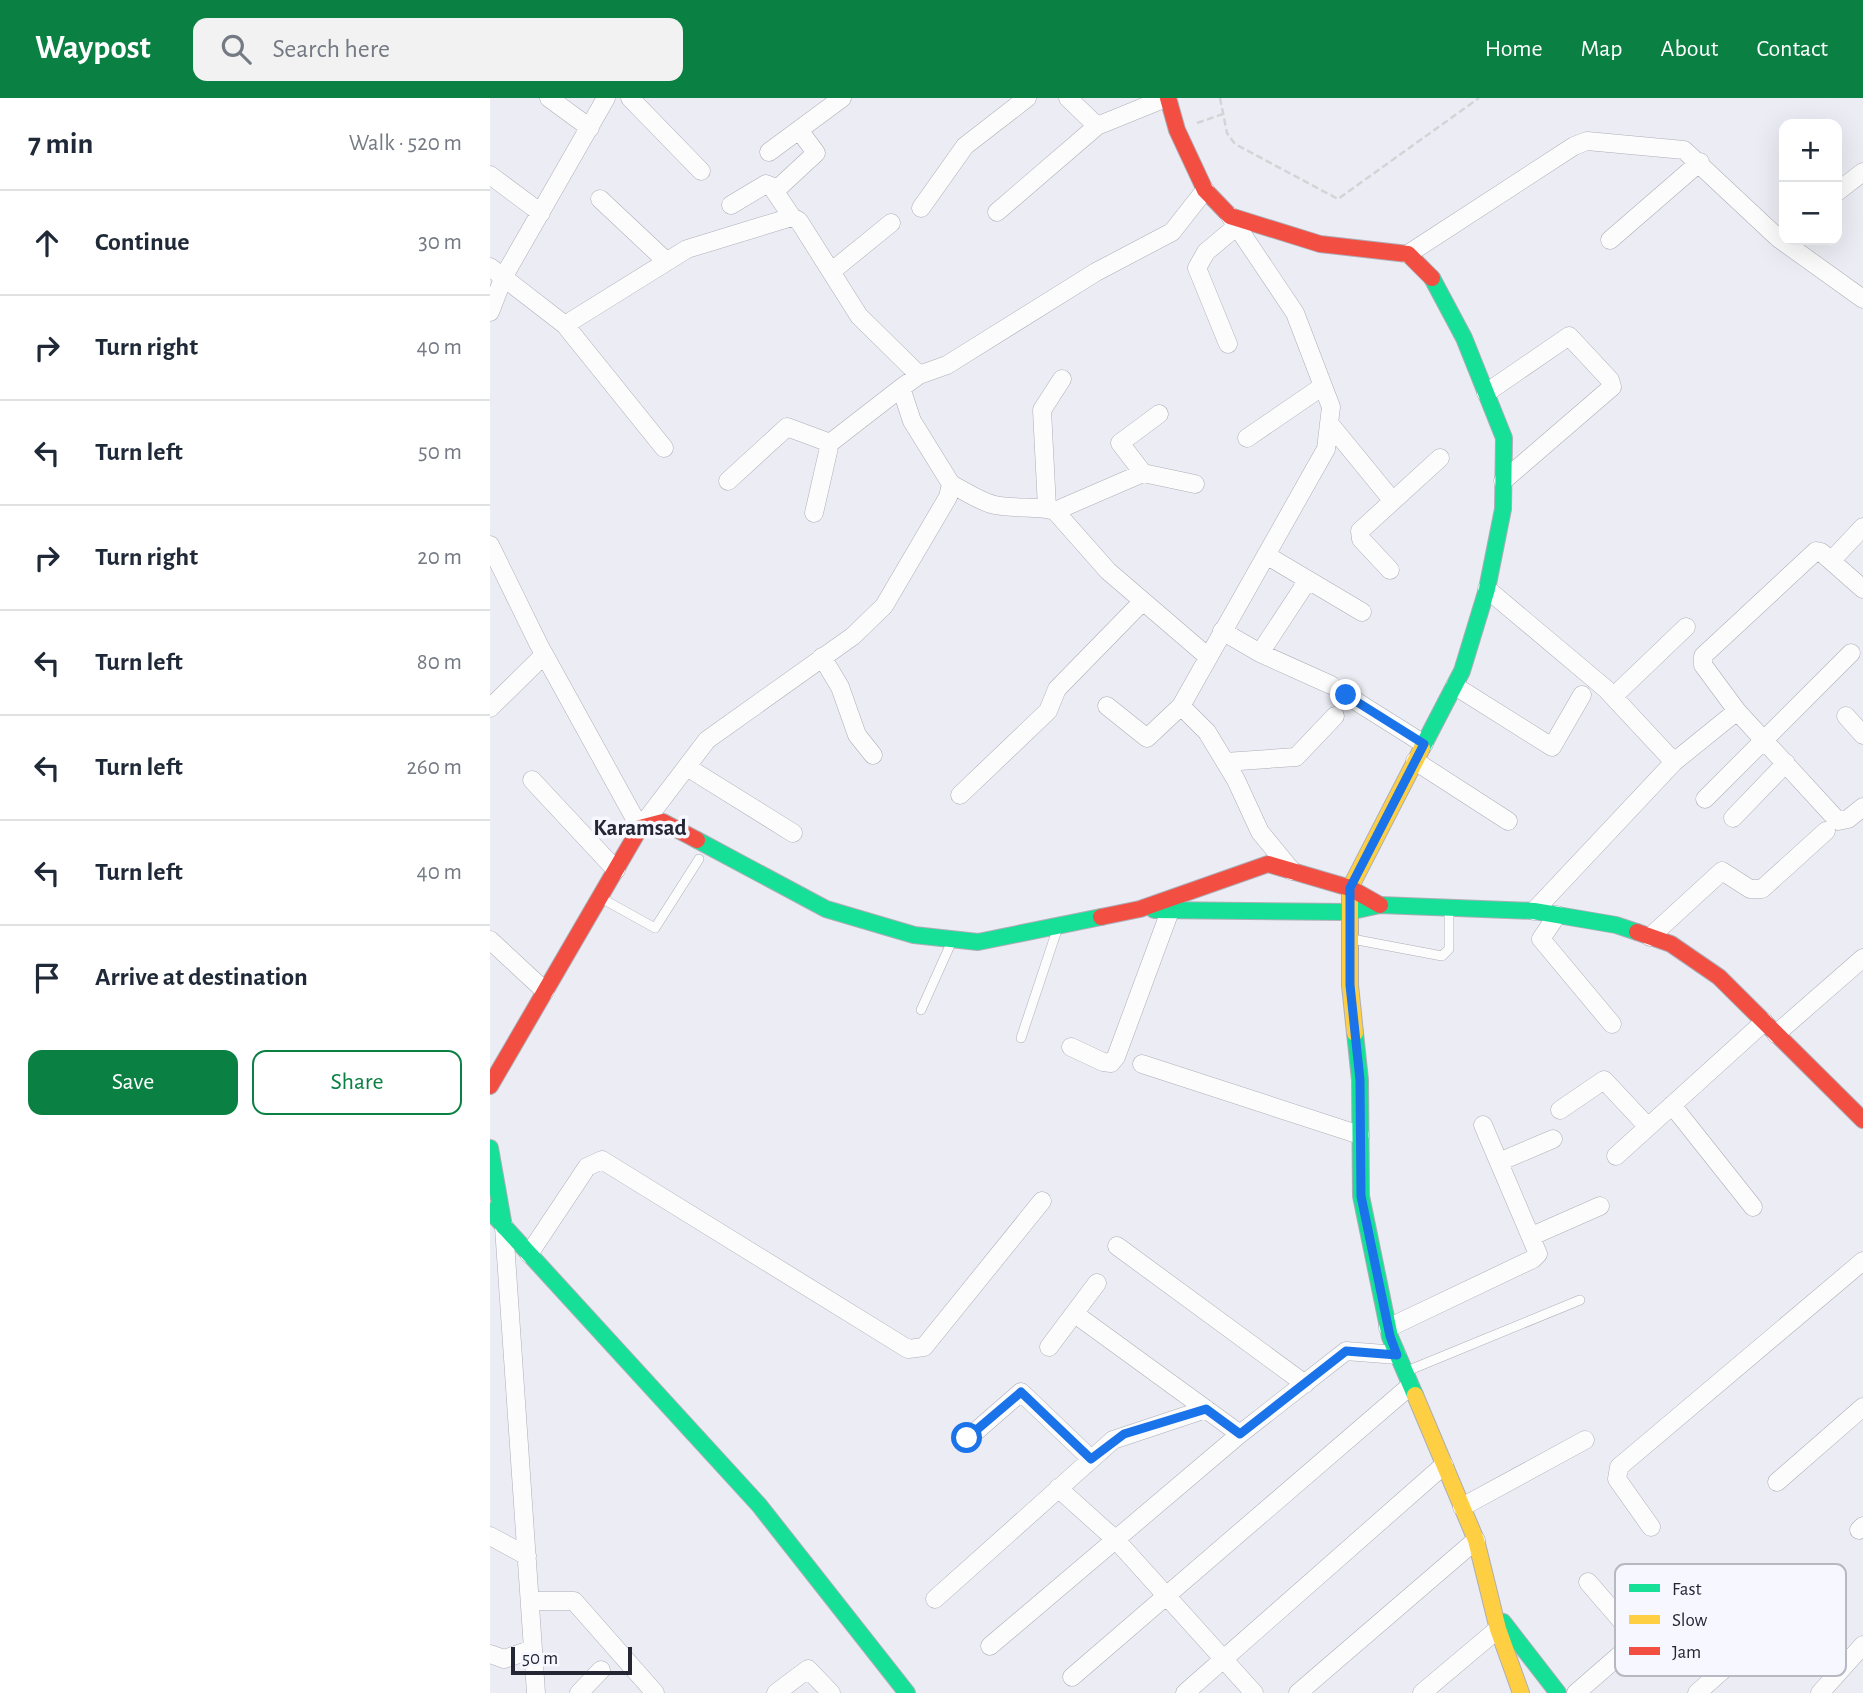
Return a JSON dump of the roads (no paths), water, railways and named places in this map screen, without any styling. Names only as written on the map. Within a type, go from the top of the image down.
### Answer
[{"type":"street","points":[[549,98],[590,128]]},
{"type":"street","points":[[490,312],[497,271],[541,213],[606,98]]},
{"type":"street","points":[[769,152],[842,98]]},
{"type":"street","points":[[921,208],[965,146],[1027,98]]},
{"type":"street","points":[[1068,98],[1097,127]]},
{"type":"street","points":[[997,212],[1097,127],[1167,98],[1177,130],[1205,190],[1234,221],[1295,313],[1331,407],[1326,449],[1181,706],[1147,738],[1107,706]]},
{"type":"street","points":[[641,101],[701,171]]},
{"type":"street","points":[[775,191],[816,153],[799,130]]},
{"type":"street","points":[[1409,254],[1581,142],[1684,150],[1779,233]]},
{"type":"street","points":[[1610,240],[1700,162]]},
{"type":"street","points":[[1842,188],[1863,172]]},
{"type":"street","points":[[490,174],[541,213]]},
{"type":"street","points":[[731,205],[766,184],[775,191],[792,216],[799,221],[859,316],[919,375]]},
{"type":"street","points":[[814,513],[830,443],[919,375],[947,365],[1063,292],[1172,232],[1205,190]]},
{"type":"street","points":[[600,199],[666,261]]},
{"type":"street","points":[[565,325],[666,261],[699,244],[792,216]]},
{"type":"street","points":[[1234,221],[1320,244],[1409,254],[1428,271],[1464,338],[1504,438],[1503,509],[1487,589],[1462,671],[1350,888],[1348,912],[1350,985],[1360,1080],[1361,1196],[1388,1328],[1476,1540],[1498,1629],[1521,1693]]},
{"type":"street","points":[[1228,344],[1197,268],[1206,252],[1234,221]]},
{"type":"street","points":[[832,271],[891,223]]},
{"type":"street","points":[[1794,245],[1863,299]]},
{"type":"street","points":[[497,271],[565,325],[664,448]]},
{"type":"street","points":[[1486,393],[1569,336],[1610,380],[1612,387],[1503,481]]},
{"type":"street","points":[[1062,380],[1042,410],[1051,509],[1108,571],[1207,656]]},
{"type":"street","points":[[1247,438],[1323,386]]},
{"type":"street","points":[[901,388],[912,421],[951,484],[992,505],[1031,510],[1051,509],[1143,473],[1195,484]]},
{"type":"street","points":[[1143,473],[1120,443],[1159,414]]},
{"type":"street","points":[[1329,423],[1392,500]]},
{"type":"street","points":[[728,481],[787,427],[830,443]]},
{"type":"street","points":[[1390,570],[1359,535],[1392,500],[1440,458]]},
{"type":"street","points":[[490,1086],[640,828],[707,740],[853,636],[884,607],[947,497],[951,484]]},
{"type":"street","points":[[1831,561],[1863,527]]},
{"type":"street","points":[[490,545],[544,655],[640,828]]},
{"type":"street","points":[[1863,589],[1816,551],[1703,656],[1703,665],[1737,711],[1838,821],[1848,819],[1863,807]]},
{"type":"street","points":[[1266,555],[1362,612]]},
{"type":"street","points":[[1260,653],[1308,580]]},
{"type":"street","points":[[1487,589],[1614,696],[1674,762]]},
{"type":"street","points":[[960,795],[1048,711],[1057,689],[1143,601]]},
{"type":"street","points":[[1614,696],[1686,627]]},
{"type":"street","points":[[1222,631],[1260,653],[1331,685]]},
{"type":"street","points":[[1705,799],[1851,653]]},
{"type":"street","points":[[490,708],[544,655]]},
{"type":"street","points":[[822,657],[841,687],[857,735],[873,755]]},
{"type":"street","points":[[1455,685],[1552,747],[1582,695]]},
{"type":"street","points":[[1346,695],[1424,744]]},
{"type":"street","points":[[1181,706],[1207,732],[1260,832],[1292,871]]},
{"type":"street","points":[[1534,911],[1674,762],[1737,711]]},
{"type":"street","points":[[1225,762],[1296,757],[1335,716]]},
{"type":"street","points":[[1846,716],[1863,735]]},
{"type":"street","points":[[1415,761],[1508,821]]},
{"type":"street","points":[[1733,818],[1786,763]]},
{"type":"street","points":[[687,767],[793,833]]},
{"type":"street","points":[[532,780],[615,870]]},
{"type":"street","points":[[640,828],[663,822],[825,909],[914,935],[953,940],[978,942],[1140,909],[1268,864],[1350,888],[1380,905]]},
{"type":"street","points":[[1650,937],[1722,871],[1750,889],[1762,889],[1826,831]]},
{"type":"street","points":[[1268,864],[1268,898]]},
{"type":"street","points":[[1238,873],[1242,909]]},
{"type":"street","points":[[1140,909],[1242,909],[1268,898],[1348,912],[1380,905],[1534,911],[1616,925],[1671,944],[1719,977],[1863,1121]]},
{"type":"street","points":[[1071,1047],[1111,1063],[1170,911]]},
{"type":"street","points":[[1557,915],[1541,939],[1612,1024]]},
{"type":"street","points":[[490,940],[545,990]]},
{"type":"street","points":[[1616,1156],[1672,1105],[1863,958]]},
{"type":"street","points":[[1142,1065],[1360,1135]]},
{"type":"street","points":[[1560,1110],[1604,1080],[1648,1127]]},
{"type":"street","points":[[1672,1105],[1753,1207]]},
{"type":"street","points":[[1388,1328],[1533,1259],[1538,1254],[1483,1125]]},
{"type":"street","points":[[1499,1162],[1553,1139]]},
{"type":"street","points":[[490,1148],[497,1232]]},
{"type":"street","points":[[529,1254],[587,1167],[603,1160],[908,1349],[917,1350],[925,1347],[1042,1201]]},
{"type":"street","points":[[1532,1236],[1600,1206]]},
{"type":"street","points":[[490,1211],[506,1255],[536,1693]]},
{"type":"street","points":[[497,1232],[529,1254],[759,1505],[907,1693]]},
{"type":"street","points":[[1117,1246],[1305,1384]]},
{"type":"street","points":[[506,1255],[524,1274]]},
{"type":"street","points":[[1651,1527],[1617,1479],[1619,1467],[1863,1261]]},
{"type":"street","points":[[1049,1347],[1097,1283]]},
{"type":"street","points":[[542,1293],[625,1379],[734,1502]]},
{"type":"street","points":[[1075,1314],[1240,1434]]},
{"type":"street","points":[[990,1646],[1240,1434],[1346,1351],[1404,1371]]},
{"type":"street","points":[[1072,1677],[1165,1597],[1404,1371]]},
{"type":"street","points":[[967,1438],[1021,1392],[1091,1459]]},
{"type":"street","points":[[1777,1482],[1863,1407]]},
{"type":"street","points":[[935,1599],[1091,1459],[1124,1434],[1206,1409]]},
{"type":"street","points":[[1462,1507],[1586,1440]]},
{"type":"street","points":[[1185,1693],[1444,1465]]},
{"type":"street","points":[[1058,1488],[1116,1541],[1222,1661],[1254,1693]]},
{"type":"street","points":[[490,1536],[527,1556]]},
{"type":"street","points":[[1297,1693],[1476,1540]]},
{"type":"street","points":[[1588,1582],[1615,1613]]},
{"type":"street","points":[[530,1601],[574,1601],[651,1691]]},
{"type":"street","points":[[1494,1610],[1558,1693]]},
{"type":"street","points":[[1422,1693],[1498,1629]]},
{"type":"street","points":[[1846,1664],[1863,1645]]},
{"type":"street","points":[[490,1654],[504,1659],[533,1650]]},
{"type":"street","points":[[1576,1693],[1615,1660]]},
{"type":"street","points":[[776,1693],[808,1669],[831,1693]]},
{"type":"street","points":[[579,1693],[601,1670]]},
{"type":"street","points":[[1697,1693],[1716,1676]]},
{"type":"street","points":[[1821,1693],[1836,1676]]},
{"type":"lane","points":[[599,898],[655,928],[699,859]]},
{"type":"lane","points":[[1349,938],[1442,956],[1449,949],[1449,908]]},
{"type":"lane","points":[[1021,1038],[1059,925]]},
{"type":"lane","points":[[921,1010],[953,940]]},
{"type":"lane","points":[[1404,1371],[1580,1300]]},
{"type":"district","name":"Karamsad","points":[[640,828]]}]
